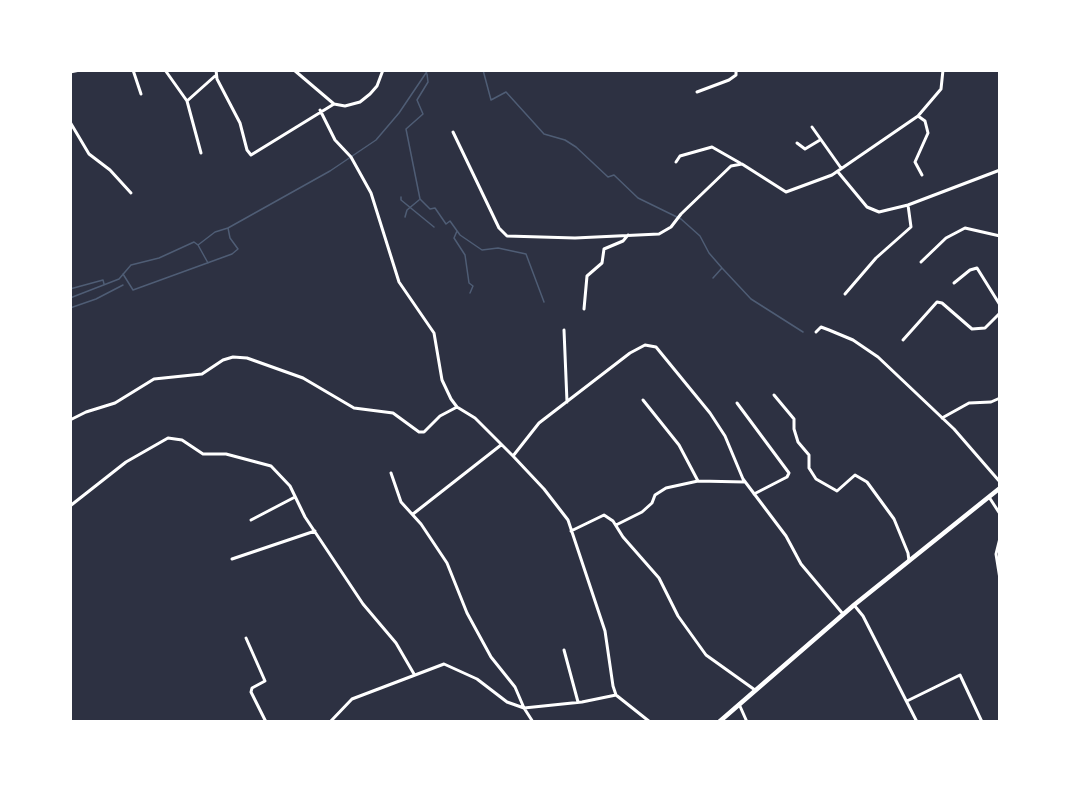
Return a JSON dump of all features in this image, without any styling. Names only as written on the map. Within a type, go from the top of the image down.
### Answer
[{"type":"main road","points":[[719,722],[843,614],[999,489]]},
{"type":"street","points":[[70,72],[80,70]]},
{"type":"street","points":[[133,70],[141,94]]},
{"type":"street","points":[[165,70],[187,101],[201,153]]},
{"type":"street","points":[[216,70],[215,76],[240,123],[247,150],[251,155],[320,110],[334,104],[348,106],[365,98],[378,86],[383,70]]},
{"type":"street","points":[[294,70],[334,104]]},
{"type":"street","points":[[697,92],[729,80],[736,75],[736,70]]},
{"type":"street","points":[[676,162],[680,156],[712,147],[786,192],[817,182],[840,170],[918,116],[941,89],[943,70]]},
{"type":"street","points":[[187,101],[215,76]]},
{"type":"street","points":[[320,110],[335,140],[351,157],[371,193],[399,282],[434,333],[442,380],[457,407],[475,418],[513,456],[565,515],[605,631],[611,679],[616,694],[650,722]]},
{"type":"street","points":[[918,116],[926,123],[928,133],[915,162],[922,175]]},
{"type":"street","points":[[70,122],[89,154],[115,174],[131,193]]},
{"type":"street","points":[[812,127],[840,170],[871,211],[888,211],[908,205],[999,170]]},
{"type":"street","points":[[453,132],[499,228],[507,236],[575,238],[664,232],[727,168],[742,164]]},
{"type":"street","points":[[797,143],[805,149],[820,140]]},
{"type":"street","points":[[845,294],[876,258],[911,227],[908,205]]},
{"type":"street","points":[[921,262],[946,238],[965,228],[999,236]]},
{"type":"street","points":[[584,309],[587,276],[602,263],[604,249],[623,241],[628,235]]},
{"type":"street","points":[[954,283],[970,270],[977,268],[999,304]]},
{"type":"street","points":[[903,340],[936,303],[942,303],[966,326],[977,329],[985,328],[999,313]]},
{"type":"street","points":[[816,332],[821,327],[829,330],[874,354],[942,418],[999,482]]},
{"type":"street","points":[[564,330],[567,402]]},
{"type":"street","points":[[513,456],[532,430],[637,348],[647,345],[656,347],[710,413],[725,436],[745,482],[786,536],[801,564],[843,614]]},
{"type":"street","points":[[70,420],[86,412],[115,403],[154,379],[202,374],[222,360],[233,357],[248,358],[303,378],[354,408],[393,413],[419,432],[424,432],[440,416],[457,407]]},
{"type":"street","points":[[774,395],[794,419],[798,442],[809,455],[808,466],[816,479],[837,491],[855,475],[867,482],[894,519],[908,553],[909,563]]},
{"type":"street","points":[[942,418],[969,403],[991,402],[999,398]]},
{"type":"street","points":[[643,400],[679,445],[698,481]]},
{"type":"street","points":[[737,402],[789,473],[787,477],[754,494]]},
{"type":"street","points":[[70,506],[126,462],[172,437],[189,444],[203,454],[226,454],[271,466],[281,475],[363,604],[396,643],[414,674]]},
{"type":"street","points":[[413,514],[501,445]]},
{"type":"street","points":[[392,473],[401,502],[413,514],[447,563],[467,613],[491,657],[515,687],[533,722]]},
{"type":"street","points":[[616,525],[642,512],[652,503],[655,495],[666,488],[698,481],[745,482]]},
{"type":"street","points":[[251,520],[295,497]]},
{"type":"street","points":[[989,497],[999,514]]},
{"type":"street","points":[[571,531],[604,515],[616,525],[623,537],[655,572],[681,621],[706,656],[757,691]]},
{"type":"street","points":[[232,559],[315,531]]},
{"type":"street","points":[[999,538],[996,554],[999,579]]},
{"type":"street","points":[[854,605],[863,616],[917,722]]},
{"type":"street","points":[[246,638],[265,681],[252,688],[252,692],[266,722]]},
{"type":"street","points":[[564,650],[578,702]]},
{"type":"street","points":[[330,722],[352,699],[436,665],[449,665],[477,679],[507,702],[524,708],[578,702],[616,694]]},
{"type":"street","points":[[907,701],[960,675],[982,722]]},
{"type":"street","points":[[740,705],[747,722]]},
{"type":"waterway","points":[[123,274],[133,290],[232,254],[238,249],[230,238],[228,228],[330,171],[376,140],[399,113],[428,70]]},
{"type":"waterway","points":[[483,70],[491,100],[506,92],[544,134],[565,140],[576,147],[608,177],[614,175],[638,198],[681,219],[700,236],[709,253],[722,268],[713,278]]},
{"type":"waterway","points":[[427,74],[428,82],[417,100],[423,114],[406,129],[420,199],[430,209],[435,208],[446,224],[450,221],[460,235],[482,250],[498,248],[526,254],[544,302]]},
{"type":"waterway","points":[[401,197],[401,200],[434,227]]},
{"type":"waterway","points":[[405,217],[407,210],[419,200]]},
{"type":"waterway","points":[[208,263],[198,245],[215,232],[228,228]]},
{"type":"waterway","points":[[457,231],[454,238],[465,255],[469,283],[473,286],[470,293]]},
{"type":"waterway","points":[[70,298],[119,279],[131,265],[159,258],[194,242],[198,245]]},
{"type":"waterway","points":[[722,268],[751,299],[803,332]]},
{"type":"waterway","points":[[70,289],[103,280],[104,284]]},
{"type":"waterway","points":[[70,308],[96,299],[123,285]]}]
